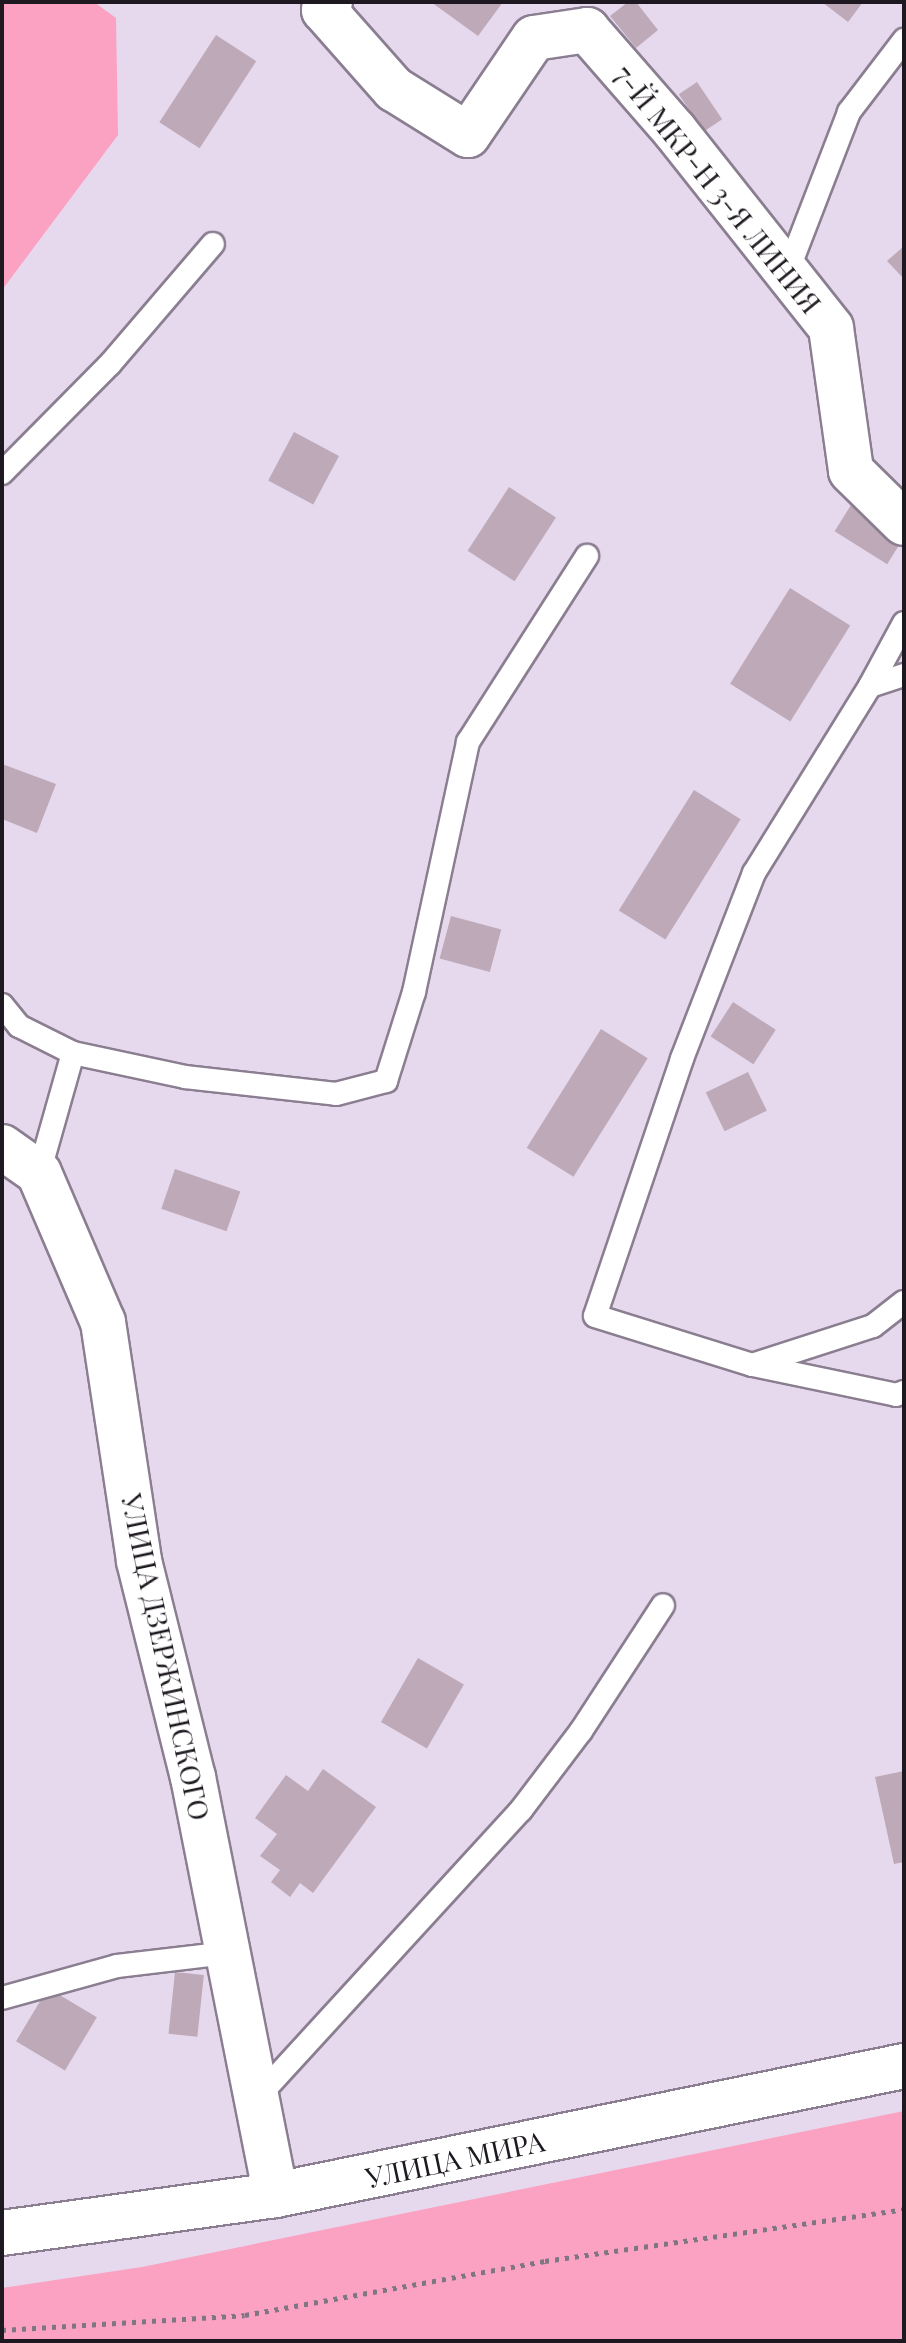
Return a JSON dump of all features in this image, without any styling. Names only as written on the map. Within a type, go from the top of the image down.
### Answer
[{"type":"street","name":"7-Й МКР-Н 3-Я ЛИНИЯ","points":[[330,2],[324,10],[394,89],[468,135],[534,38],[587,30],[831,328],[851,471],[904,523]]},
{"type":"street","points":[[2,1147],[39,1173]]},
{"type":"street","name":"УЛИЦА ДЗЕРЖИНСКОГО","points":[[39,1173],[103,1322],[139,1561],[193,1777],[276,2195]]},
{"type":"street","name":"УЛИЦА МИРА","points":[[2,2233],[276,2195],[904,2066]]},
{"type":"lane","points":[[787,273],[849,112],[904,40]]},
{"type":"lane","points":[[2,473],[110,364],[213,244]]},
{"type":"lane","points":[[2,1005],[19,1026],[73,1053],[185,1077],[336,1094],[386,1081],[414,992],[468,742],[587,556]]},
{"type":"lane","points":[[904,623],[870,686],[754,873],[682,1059],[595,1316],[752,1365],[896,1395],[904,1392]]},
{"type":"lane","points":[[870,686],[904,675]]},
{"type":"lane","points":[[39,1173],[73,1053]]},
{"type":"lane","points":[[752,1365],[873,1326],[904,1302]]},
{"type":"lane","points":[[257,2098],[521,1810],[581,1731],[663,1605]]},
{"type":"lane","points":[[2,1998],[117,1966],[228,1953]]},
{"type":"path","points":[[2,2330],[245,2315],[545,2261],[904,2209]]},
{"type":"shaded area","points":[[2,2],[94,2],[116,18],[118,135],[2,290]]},
{"type":"shaded area","points":[[904,2111],[904,2341],[2,2341],[2,2288],[142,2267]]},
{"type":"building","points":[[431,2],[503,2],[478,36]]},
{"type":"building","points":[[628,2],[636,2],[658,30],[636,48],[610,16]]},
{"type":"building","points":[[822,2],[863,2],[848,22]]},
{"type":"building","points":[[216,35],[256,61],[200,148],[159,122]]},
{"type":"building","points":[[697,82],[722,119],[704,132],[679,94]]},
{"type":"building","points":[[904,246],[904,279],[887,261]]},
{"type":"building","points":[[294,432],[339,456],[313,505],[268,481]]},
{"type":"building","points":[[509,487],[556,517],[515,581],[468,551]]},
{"type":"building","points":[[851,505],[904,538],[887,564],[835,531]]},
{"type":"building","points":[[790,588],[850,626],[790,721],[730,684]]},
{"type":"building","points":[[2,764],[56,784],[37,833],[2,819]]},
{"type":"building","points":[[694,790],[741,819],[665,940],[619,910]]},
{"type":"building","points":[[451,916],[501,929],[490,972],[440,959]]},
{"type":"building","points":[[733,1002],[776,1030],[753,1064],[711,1036]]},
{"type":"building","points":[[601,1029],[648,1058],[573,1177],[527,1148]]},
{"type":"building","points":[[748,1072],[767,1111],[725,1131],[706,1093]]},
{"type":"building","points":[[175,1169],[240,1191],[227,1231],[161,1209]]},
{"type":"building","points":[[418,1658],[464,1684],[427,1749],[381,1722]]},
{"type":"building","points":[[323,1769],[376,1807],[313,1893],[300,1883],[290,1897],[271,1882],[280,1870],[260,1856],[277,1834],[255,1818],[286,1775],[308,1791]]},
{"type":"building","points":[[904,1771],[904,1862],[894,1864],[875,1777]]},
{"type":"building","points":[[175,1972],[204,1975],[197,2037],[169,2034]]},
{"type":"building","points":[[48,1988],[97,2017],[65,2071],[16,2041]]}]
